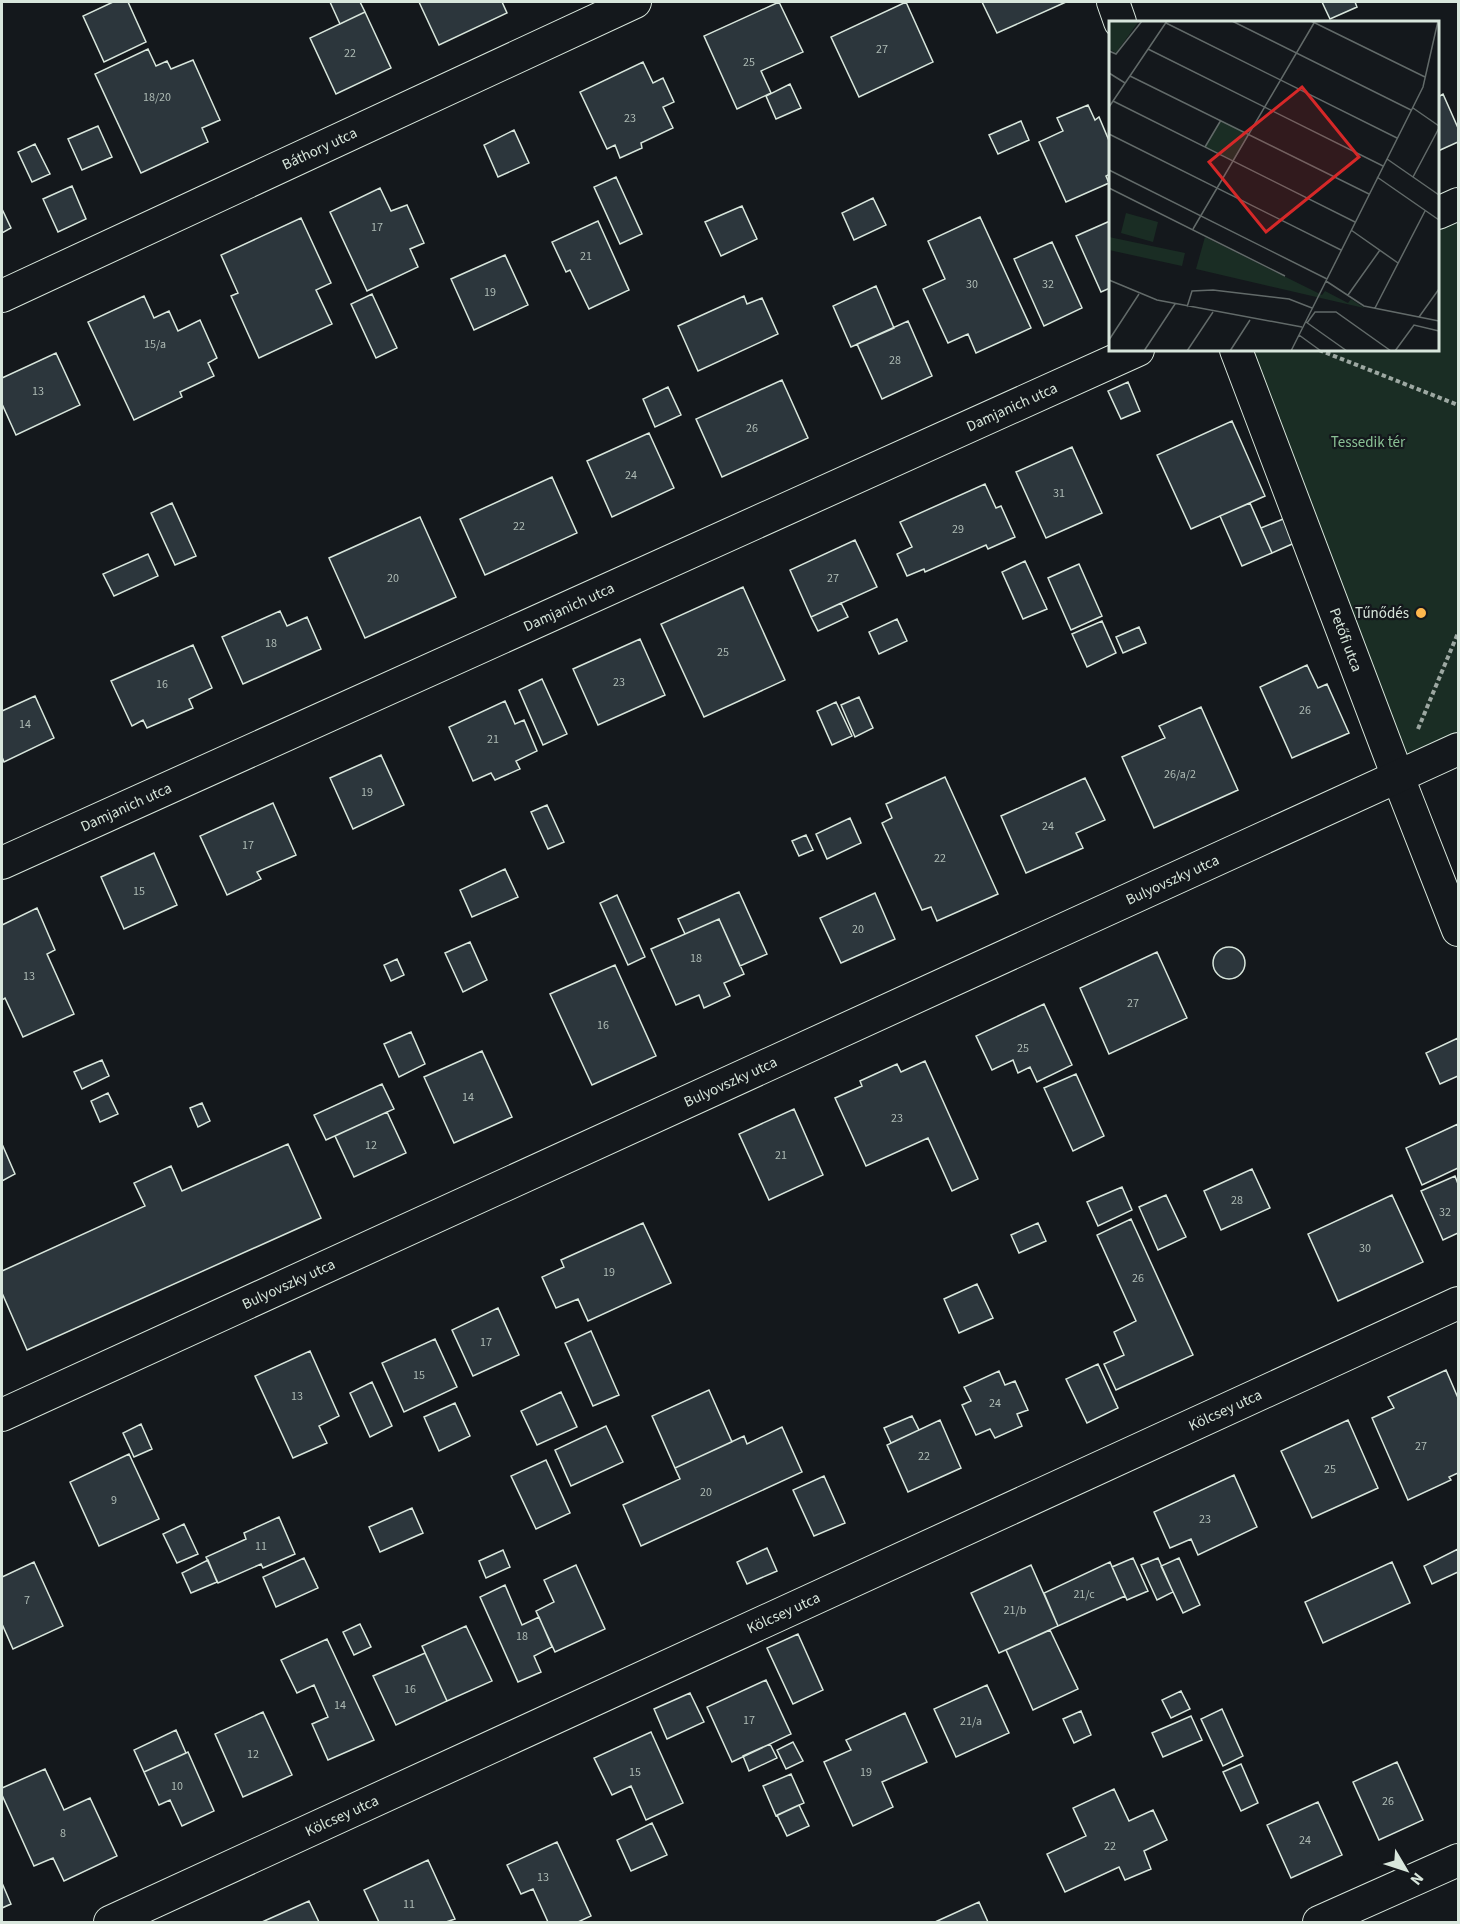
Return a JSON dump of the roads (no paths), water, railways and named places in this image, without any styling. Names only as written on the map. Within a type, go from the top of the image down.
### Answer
[{"type":"street","name":"Báthory utca","points":[[2,296],[636,2]]},
{"type":"street","points":[[1113,2],[1120,21]]},
{"type":"street","points":[[1439,212],[1458,204]]},
{"type":"street","name":"Damjanich utca","points":[[2,863],[1135,351]]},
{"type":"street","name":"Petőfi utca","points":[[1236,351],[1458,930]]},
{"type":"street","name":"Bulyovszky utca","points":[[2,1415],[1458,749]]},
{"type":"street","name":"Kölcsey utca","points":[[110,1923],[1458,1303]]},
{"type":"street","points":[[1320,1923],[1458,1860]]},
{"type":"place","name":"Tűnődés","points":[[1421,613]]},
{"type":"park label","name":"Tessedik tér","points":[[1368,442]]}]
